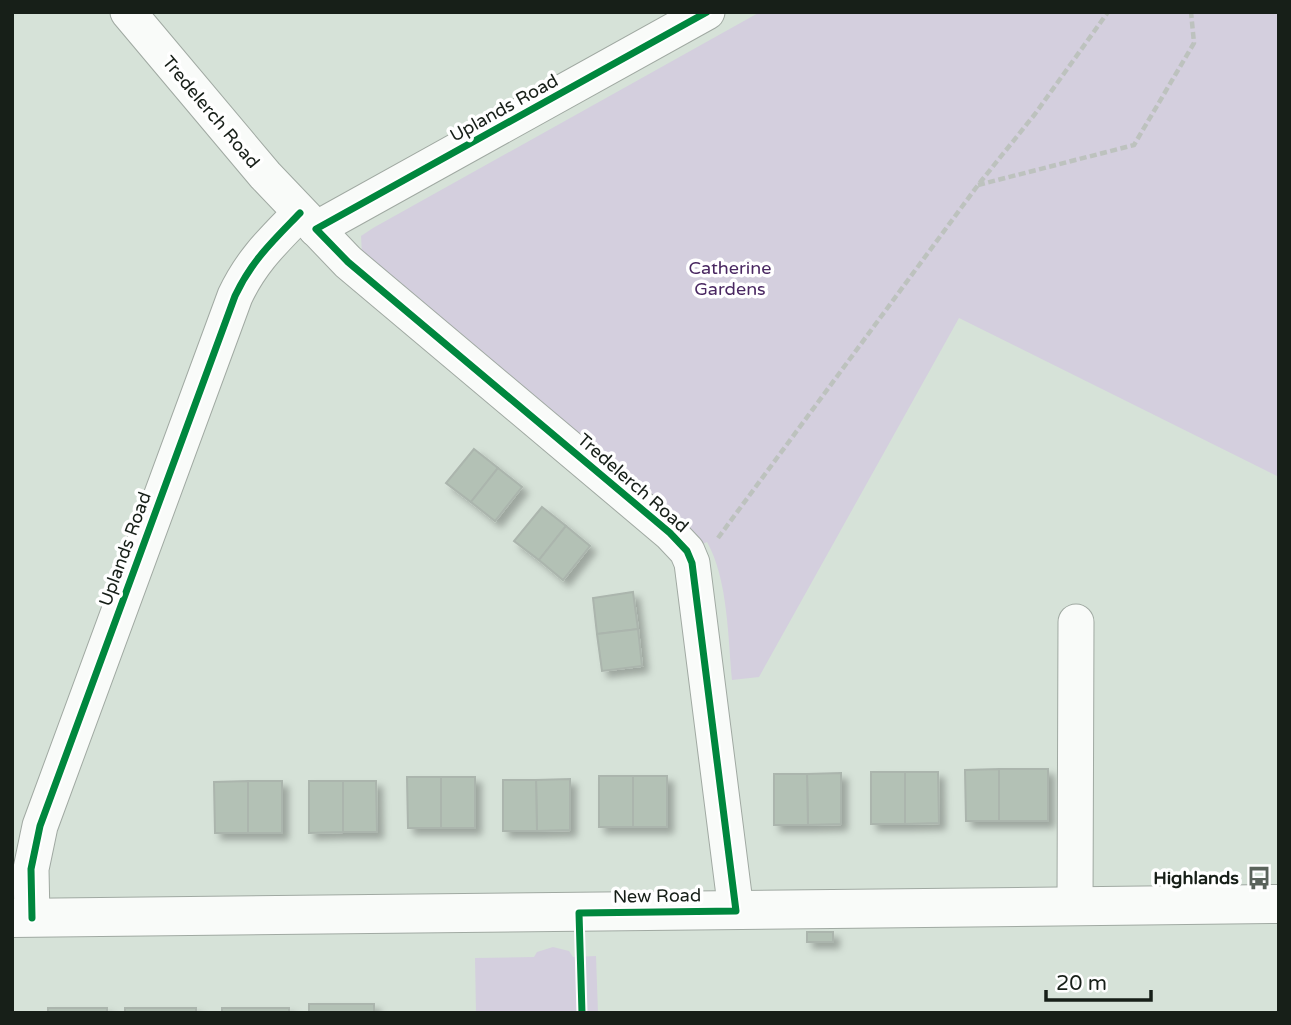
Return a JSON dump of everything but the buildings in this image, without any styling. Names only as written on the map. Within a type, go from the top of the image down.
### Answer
[{"type":"street","name":"Tredelerch Road","points":[[128,12],[215,118],[348,262],[670,533],[687,551],[692,563],[736,911]]},
{"type":"street","name":"Uplands Road","points":[[22,918],[40,826],[235,296],[262,251],[308,221],[707,12]]},
{"type":"street","points":[[1075,906],[1076,622]]},
{"type":"street","name":"New Road","points":[[22,918],[1279,904]]},
{"type":"path","points":[[692,563],[710,548],[978,185],[1035,114],[1108,12]]},
{"type":"path","points":[[978,185],[1134,145],[1194,43],[1191,12]]},
{"type":"path","points":[[580,957],[582,1013]]},
{"type":"green space","name":"Catherine Gardens","points":[[760,12],[1279,12],[1279,477],[959,318],[759,677],[732,680],[723,591],[707,542],[698,546],[362,254],[361,236]]},
{"type":"green space","points":[[553,947],[569,951],[573,957],[596,956],[598,1013],[476,1013],[475,958],[534,957],[537,952]]},
{"type":"cycle path","points":[[582,1013],[579,913],[736,911],[692,563],[687,551],[670,533],[348,262],[316,229],[707,12]]},
{"type":"cycle path","points":[[32,918],[31,869],[40,826],[235,296],[256,261],[300,213]]},
{"type":"place","name":"Highlands","points":[[1259,878]]}]
